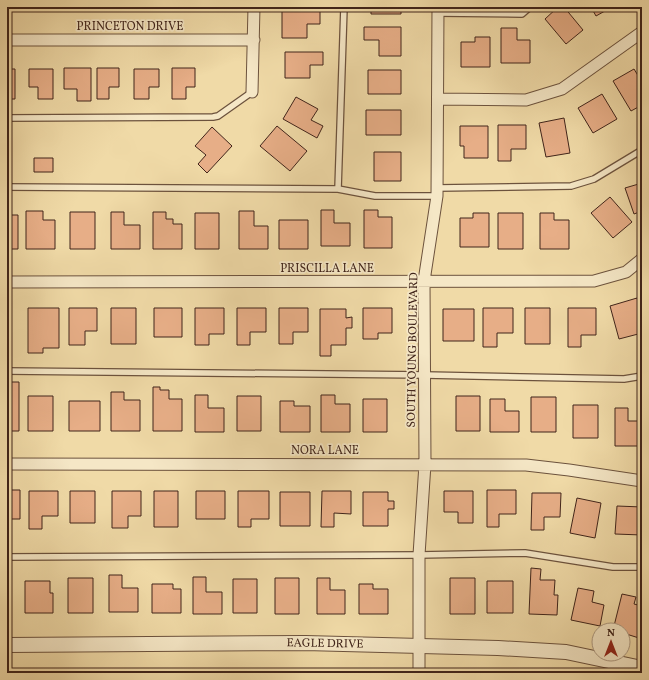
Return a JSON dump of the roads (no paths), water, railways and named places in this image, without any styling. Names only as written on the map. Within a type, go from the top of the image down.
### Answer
[{"type":"street","points":[[252,92],[254,7]]},
{"type":"street","name":"SOUTH YOUNG BOULEVARD","points":[[419,673],[419,555],[425,464],[424,281],[436,213],[438,10]]},
{"type":"street","points":[[438,99],[526,100],[562,89],[642,32]]},
{"type":"street","name":"PRINCETON DRIVE","points":[[7,40],[254,40]]},
{"type":"street","name":"PRISCILLA LANE","points":[[7,282],[594,281],[626,272],[642,259]]},
{"type":"street","name":"NORA LANE","points":[[7,464],[526,465],[642,481]]},
{"type":"street","name":"EAGLE DRIVE","points":[[7,645],[305,643],[420,646],[566,652],[635,669]]},
{"type":"lane","points":[[338,189],[344,7]]},
{"type":"lane","points":[[438,10],[522,14],[530,7]]},
{"type":"lane","points":[[7,118],[213,117],[218,116],[252,92]]},
{"type":"lane","points":[[7,187],[338,189],[375,196],[571,186],[594,179],[642,150]]},
{"type":"lane","points":[[7,371],[425,375],[624,379],[642,376]]},
{"type":"lane","points":[[7,557],[525,553],[613,567],[642,567]]}]
